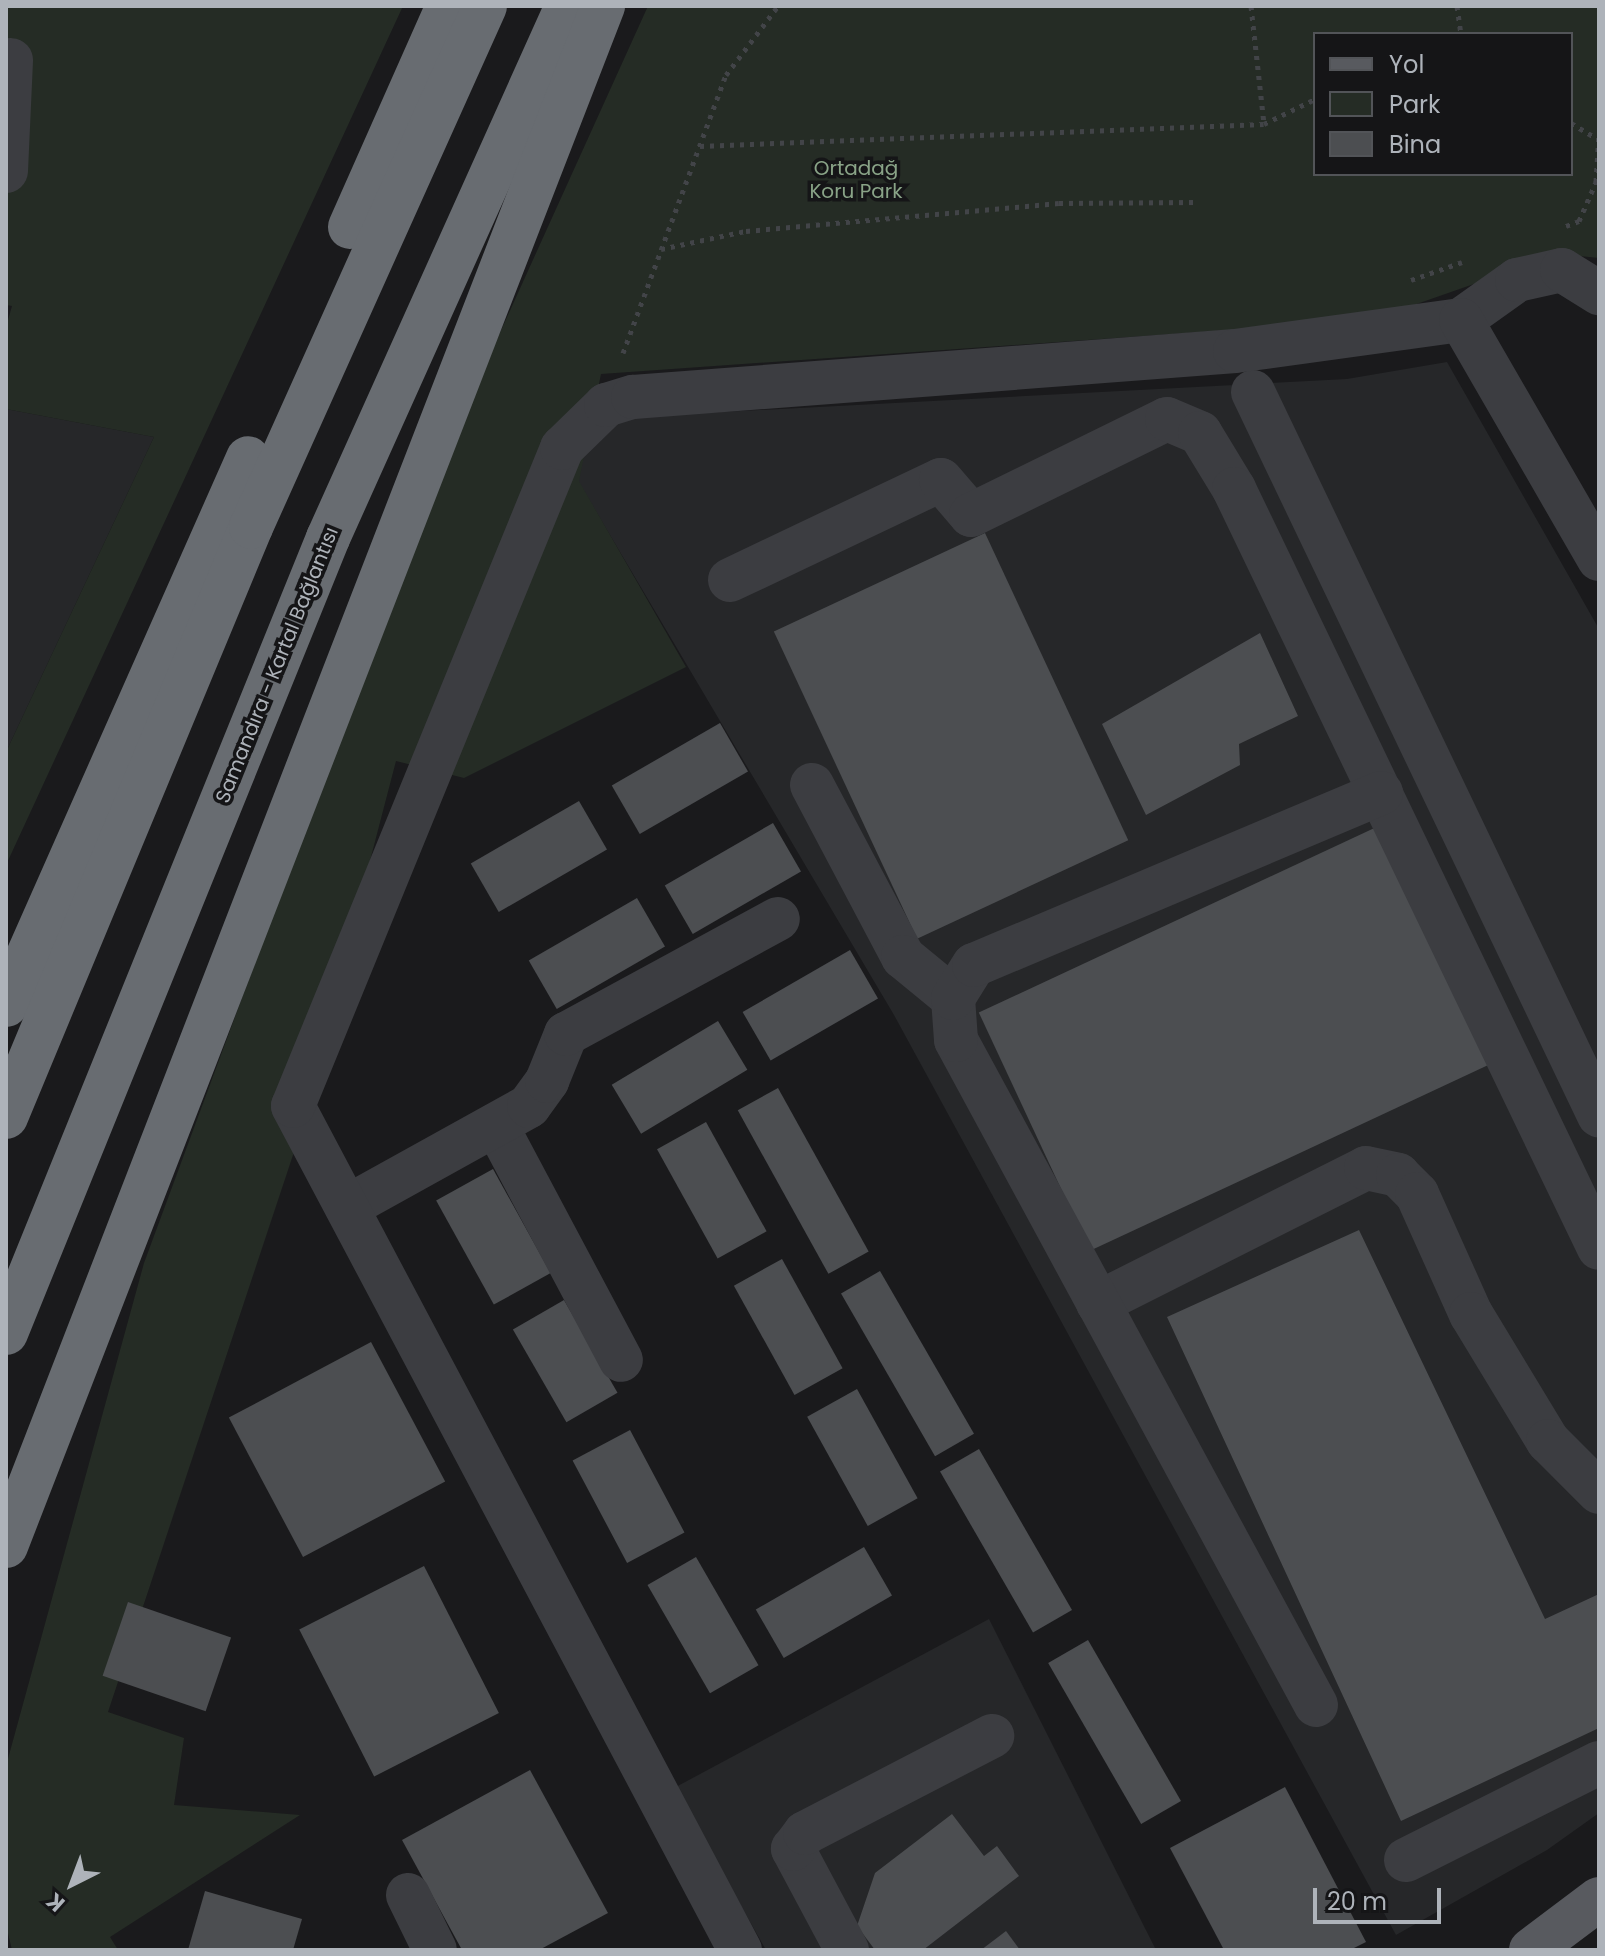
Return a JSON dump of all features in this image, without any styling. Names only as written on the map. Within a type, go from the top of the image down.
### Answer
[{"type":"highway","points":[[6,1005],[448,6]]},
{"type":"highway","points":[[6,1117],[251,527],[485,6]]},
{"type":"highway","name":"Samandıra - Kartal Bağlantısı","points":[[6,1333],[328,538],[567,6]]},
{"type":"highway","points":[[6,1546],[36,1477],[603,6]]},
{"type":"highway","points":[[6,1582],[36,1477]]},
{"type":"main road","points":[[1531,1950],[1596,1903]]},
{"type":"street","points":[[6,171],[11,60]]},
{"type":"street","points":[[740,1950],[293,1106],[562,448],[606,405],[633,397],[1235,351],[1461,320],[1517,280],[1562,270],[1599,293]]},
{"type":"street","points":[[1461,320],[1599,559]]},
{"type":"street","points":[[1253,392],[1599,1115]]},
{"type":"street","points":[[730,580],[941,480],[971,515],[1167,419],[1200,433],[1234,489],[1599,1248]]},
{"type":"street","points":[[812,785],[903,957],[953,998]]},
{"type":"street","points":[[1316,1705],[956,1040],[953,998],[974,965],[1381,793]]},
{"type":"street","points":[[347,1207],[529,1106],[547,1081],[566,1034],[778,919]]},
{"type":"street","points":[[496,1125],[621,1360]]},
{"type":"street","points":[[1098,1303],[1366,1168],[1398,1175],[1417,1194],[1471,1314],[1548,1441],[1599,1492]]},
{"type":"street","points":[[847,1950],[793,1849],[805,1833],[992,1736]]},
{"type":"street","points":[[1406,1860],[1599,1763]]},
{"type":"street","points":[[408,1895],[435,1950]]},
{"type":"path","points":[[633,397],[623,353],[661,249],[726,75],[778,6]]},
{"type":"path","points":[[1251,6],[1264,124]]},
{"type":"path","points":[[1457,6],[1461,32]]},
{"type":"path","points":[[700,146],[1264,124],[1313,100]]},
{"type":"path","points":[[1549,232],[1579,221],[1598,183],[1598,135],[1573,124]]},
{"type":"path","points":[[661,249],[777,228],[1059,203],[1197,202]]},
{"type":"path","points":[[1401,283],[1475,257]]},
{"type":"path","points":[[623,353],[639,352]]},
{"type":"shaded area","points":[[1447,362],[1599,629],[1599,1813],[1547,1850],[1396,1935],[894,1015],[578,481],[591,419],[1347,379]]},
{"type":"shaded area","points":[[6,409],[154,437],[6,752]]},
{"type":"shaded area","points":[[989,1619],[1156,1950],[766,1950],[674,1788]]},
{"type":"green space","points":[[6,6],[403,6],[6,865],[6,752],[154,437],[6,409],[6,327],[12,306],[6,305]]},
{"type":"green space","name":"Ortadağ Koru Park","points":[[648,6],[1599,6],[1599,258],[1560,254],[1371,320],[601,374],[579,481],[686,667],[464,778],[396,761],[294,1152],[108,1712],[184,1738],[174,1805],[300,1815],[110,1937],[118,1950],[12,1950],[6,1925],[6,1766],[144,1263],[435,476]]},
{"type":"building","points":[[985,533],[1128,840],[917,939],[774,631]]},
{"type":"building","points":[[1260,633],[1298,716],[1239,744],[1240,765],[1146,815],[1102,724]]},
{"type":"building","points":[[720,723],[748,771],[640,834],[612,786]]},
{"type":"building","points":[[579,801],[607,849],[499,912],[471,864]]},
{"type":"building","points":[[773,823],[801,871],[693,934],[665,886]]},
{"type":"building","points":[[1383,824],[1494,1062],[1090,1251],[979,1012]]},
{"type":"building","points":[[637,898],[665,946],[557,1009],[529,960]]},
{"type":"building","points":[[850,950],[878,998],[771,1060],[743,1012]]},
{"type":"building","points":[[718,1021],[747,1070],[641,1134],[612,1085]]},
{"type":"building","points":[[778,1088],[869,1252],[828,1274],[738,1110]]},
{"type":"building","points":[[706,1122],[767,1231],[718,1258],[657,1149]]},
{"type":"building","points":[[493,1169],[551,1273],[494,1305],[436,1201]]},
{"type":"building","points":[[1359,1230],[1545,1619],[1599,1594],[1599,1728],[1401,1821],[1167,1317]]},
{"type":"building","points":[[782,1259],[843,1368],[794,1395],[734,1286]]},
{"type":"building","points":[[880,1271],[974,1434],[935,1456],[841,1294]]},
{"type":"building","points":[[564,1300],[618,1393],[566,1422],[513,1330]]},
{"type":"building","points":[[371,1342],[445,1482],[303,1557],[229,1418]]},
{"type":"building","points":[[857,1389],[918,1498],[868,1526],[807,1417]]},
{"type":"building","points":[[630,1430],[684,1532],[627,1563],[573,1461]]},
{"type":"building","points":[[979,1449],[1072,1610],[1033,1633],[940,1472]]},
{"type":"building","points":[[864,1547],[892,1595],[784,1658],[756,1610]]},
{"type":"building","points":[[696,1557],[759,1665],[710,1693],[648,1585]]},
{"type":"building","points":[[424,1566],[499,1713],[374,1777],[299,1630]]},
{"type":"building","points":[[128,1602],[231,1637],[206,1711],[103,1676]]},
{"type":"building","points":[[1088,1640],[1181,1801],[1141,1824],[1048,1663]]},
{"type":"building","points":[[530,1770],[608,1913],[539,1950],[462,1950],[402,1840]]},
{"type":"building","points":[[1285,1787],[1366,1942],[1350,1950],[1224,1950],[1170,1848]]},
{"type":"building","points":[[952,1814],[984,1856],[997,1846],[1019,1876],[923,1950],[875,1950],[857,1926],[875,1873]]},
{"type":"building","points":[[205,1891],[302,1919],[293,1950],[188,1950]]},
{"type":"building","points":[[1006,1931],[1020,1950],[981,1950]]}]
